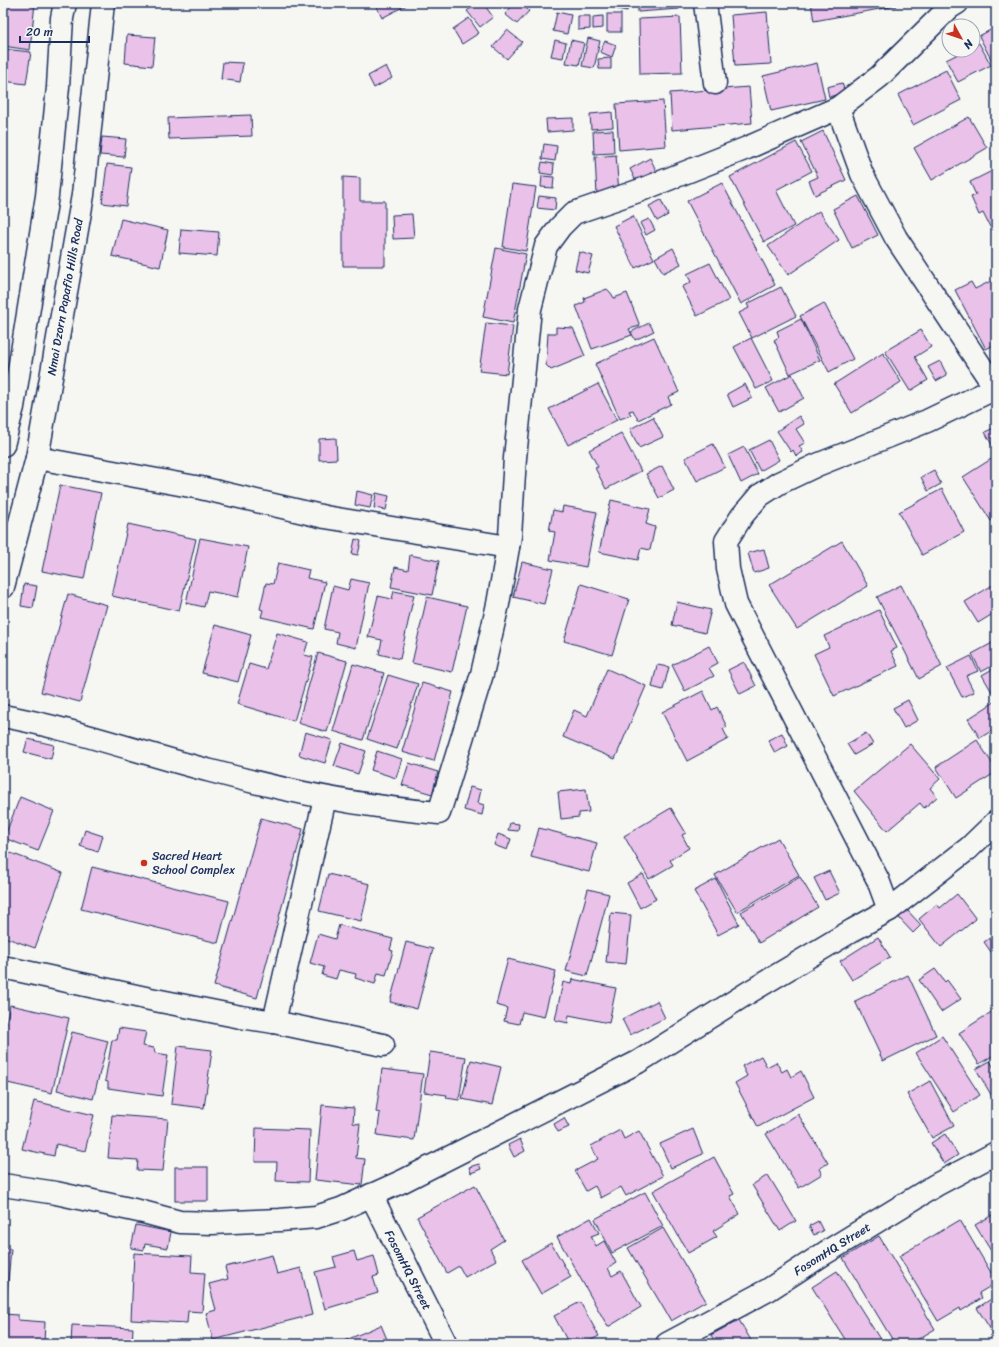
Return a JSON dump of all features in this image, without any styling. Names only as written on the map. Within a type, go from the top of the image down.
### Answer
[{"type":"street","points":[[3,444],[13,407],[47,196],[58,87],[62,18],[65,3]]},
{"type":"street","name":"Nmai Dzorn Papafio Hills Road","points":[[3,587],[37,458],[83,194],[103,3]]},
{"type":"street","points":[[705,3],[715,83]]},
{"type":"street","points":[[3,716],[116,744],[210,771],[325,798],[439,813],[482,674],[498,604],[510,536],[521,388],[530,310],[546,246],[560,227],[574,213],[641,190],[747,148],[838,108],[879,77],[949,8],[957,3]]},
{"type":"street","points":[[838,108],[862,174],[896,238],[996,388],[927,421],[817,465],[779,483],[759,496],[742,516],[726,541],[728,569],[736,604],[878,880],[889,910]]},
{"type":"street","points":[[37,458],[201,488],[325,516],[508,547]]},
{"type":"street","points":[[274,1022],[325,798]]},
{"type":"street","points":[[3,1185],[56,1193],[143,1212],[180,1222],[212,1223],[316,1218],[341,1209],[403,1181],[478,1144],[638,1062],[753,990],[889,910],[969,848],[996,822]]},
{"type":"street","points":[[3,967],[157,1001],[274,1022],[383,1045]]},
{"type":"street","name":"FosomHQ Street","points":[[667,1344],[768,1290],[831,1249],[936,1185],[996,1153]]},
{"type":"street","name":"FosomHQ Street","points":[[371,1195],[446,1344]]},
{"type":"building","points":[[6,3],[35,3],[30,50],[3,46],[3,28]]},
{"type":"building","points":[[375,3],[410,3],[382,18]]},
{"type":"building","points":[[478,3],[483,3],[493,17],[480,27],[467,11]]},
{"type":"building","points":[[515,3],[521,3],[529,11],[517,24],[505,14]]},
{"type":"building","points":[[615,3],[614,8],[595,4]]},
{"type":"building","points":[[618,3],[629,3],[627,11],[617,9]]},
{"type":"building","points":[[638,3],[678,3],[679,9],[638,12]]},
{"type":"building","points":[[736,3],[764,3],[764,5],[736,7]]},
{"type":"building","points":[[811,3],[895,3],[896,6],[814,21]]},
{"type":"building","points":[[557,12],[571,15],[567,34],[553,31]]},
{"type":"building","points":[[767,12],[771,64],[735,66],[731,15]]},
{"type":"building","points":[[607,14],[621,14],[621,32],[607,32]]},
{"type":"building","points":[[578,16],[590,16],[590,29],[578,30]]},
{"type":"building","points":[[603,16],[603,28],[593,29],[593,17]]},
{"type":"building","points":[[680,17],[682,73],[640,74],[639,19]]},
{"type":"building","points":[[469,18],[479,33],[462,44],[453,29]]},
{"type":"building","points":[[996,27],[996,63],[994,65],[981,40],[981,35]]},
{"type":"building","points":[[507,30],[522,42],[507,59],[493,47]]},
{"type":"building","points":[[127,35],[155,37],[152,66],[125,63]]},
{"type":"building","points":[[588,38],[600,41],[594,68],[582,66]]},
{"type":"building","points":[[555,40],[566,43],[563,58],[551,56]]},
{"type":"building","points":[[571,40],[584,43],[579,65],[566,63]]},
{"type":"building","points":[[605,41],[616,45],[612,57],[600,52]]},
{"type":"building","points":[[981,47],[991,65],[958,82],[946,60],[950,58],[981,58]]},
{"type":"building","points":[[3,49],[31,52],[26,84],[3,81]]},
{"type":"building","points":[[611,58],[611,69],[599,69],[598,59]]},
{"type":"building","points":[[223,62],[243,63],[240,82],[221,79]]},
{"type":"building","points":[[817,63],[825,99],[771,111],[763,76]]},
{"type":"building","points":[[386,66],[392,78],[374,88],[368,76]]},
{"type":"building","points":[[946,70],[961,100],[913,125],[898,95]]},
{"type":"building","points":[[842,83],[845,92],[829,97],[827,87]]},
{"type":"building","points":[[749,87],[752,123],[672,130],[670,93]]},
{"type":"building","points":[[663,101],[666,146],[619,150],[616,104]]},
{"type":"building","points":[[612,112],[613,127],[591,129],[590,114]]},
{"type":"building","points":[[251,115],[252,136],[169,139],[168,118]]},
{"type":"building","points":[[969,117],[987,148],[932,180],[914,148]]},
{"type":"building","points":[[573,118],[573,130],[547,132],[546,119]]},
{"type":"building","points":[[613,130],[614,153],[594,154],[593,131]]},
{"type":"building","points":[[823,131],[846,180],[815,195],[809,181],[818,177],[801,142]]},
{"type":"building","points":[[102,137],[126,139],[124,157],[100,155]]},
{"type":"building","points":[[796,142],[812,171],[776,190],[794,226],[764,242],[730,177]]},
{"type":"building","points":[[544,144],[557,146],[555,161],[542,159]]},
{"type":"building","points":[[616,155],[619,193],[597,195],[595,157]]},
{"type":"building","points":[[650,158],[660,178],[640,189],[630,169]]},
{"type":"building","points":[[542,162],[554,164],[553,175],[540,173]]},
{"type":"building","points":[[107,164],[131,167],[126,206],[102,203]]},
{"type":"building","points":[[996,169],[996,224],[990,227],[983,213],[979,215],[971,197],[976,195],[970,182]]},
{"type":"building","points":[[542,176],[554,177],[553,188],[541,187]]},
{"type":"building","points":[[343,177],[360,178],[360,201],[385,201],[385,266],[343,266]]},
{"type":"building","points":[[722,183],[775,285],[741,304],[687,201]]},
{"type":"building","points":[[512,184],[536,187],[526,251],[503,247]]},
{"type":"building","points":[[539,196],[556,198],[555,210],[537,208]]},
{"type":"building","points":[[858,196],[878,235],[852,248],[833,209]]},
{"type":"building","points":[[661,200],[668,215],[657,221],[649,206]]},
{"type":"building","points":[[819,211],[839,240],[788,275],[768,246]]},
{"type":"building","points":[[412,214],[414,238],[393,239],[392,215]]},
{"type":"building","points":[[633,216],[654,259],[635,268],[614,226]]},
{"type":"building","points":[[121,219],[168,230],[160,267],[112,256]]},
{"type":"building","points":[[649,219],[655,230],[646,235],[640,223]]},
{"type":"building","points":[[181,229],[219,232],[217,256],[179,253]]},
{"type":"building","points":[[496,248],[526,254],[513,323],[483,317]]},
{"type":"building","points":[[673,248],[681,264],[663,273],[655,258]]},
{"type":"building","points":[[579,252],[593,256],[588,273],[575,270]]},
{"type":"building","points":[[710,263],[729,300],[697,316],[682,287],[691,282],[687,274]]},
{"type":"building","points":[[991,281],[996,289],[996,344],[986,349],[955,290],[971,282],[975,289]]},
{"type":"building","points":[[781,287],[796,316],[752,338],[739,313],[749,308],[747,304]]},
{"type":"building","points":[[607,289],[614,298],[627,293],[640,326],[629,329],[632,335],[592,349],[576,306],[585,302],[584,298]]},
{"type":"building","points":[[824,303],[853,359],[829,372],[800,316]]},
{"type":"building","points":[[801,319],[820,360],[790,374],[774,340],[779,337],[777,331]]},
{"type":"building","points":[[486,323],[513,326],[507,374],[479,371]]},
{"type":"building","points":[[649,323],[654,331],[635,340],[631,332]]},
{"type":"building","points":[[556,327],[573,328],[585,356],[551,370],[546,365],[548,333],[556,333]]},
{"type":"building","points":[[921,330],[931,347],[915,357],[928,380],[910,391],[885,351]]},
{"type":"building","points":[[654,337],[679,392],[668,397],[671,404],[638,420],[633,410],[629,411],[631,415],[620,419],[595,364]]},
{"type":"building","points":[[751,338],[773,381],[756,389],[734,347]]},
{"type":"building","points":[[883,353],[901,382],[852,413],[834,384]]},
{"type":"building","points":[[940,361],[947,375],[936,381],[928,367]]},
{"type":"building","points":[[792,374],[804,398],[779,412],[766,388]]},
{"type":"building","points":[[598,384],[617,420],[568,445],[549,409]]},
{"type":"building","points":[[745,384],[752,398],[733,407],[727,394]]},
{"type":"building","points":[[799,416],[804,424],[796,429],[805,443],[799,446],[803,452],[796,456],[793,450],[791,452],[777,431]]},
{"type":"building","points":[[653,417],[663,437],[639,448],[630,429]]},
{"type":"building","points":[[996,427],[996,445],[993,447],[985,432]]},
{"type":"building","points":[[621,433],[641,471],[606,489],[595,468],[598,467],[589,450]]},
{"type":"building","points":[[336,438],[337,459],[319,460],[319,439]]},
{"type":"building","points":[[769,440],[779,460],[760,471],[749,450]]},
{"type":"building","points":[[713,444],[725,467],[697,481],[685,458]]},
{"type":"building","points":[[744,447],[758,474],[741,483],[728,455]]},
{"type":"building","points":[[996,456],[996,518],[991,521],[963,477]]},
{"type":"building","points":[[662,466],[674,490],[659,498],[646,474]]},
{"type":"building","points":[[934,470],[941,484],[928,491],[921,477]]},
{"type":"building","points":[[60,485],[101,493],[84,579],[42,571]]},
{"type":"building","points":[[942,489],[964,532],[922,555],[899,512]]},
{"type":"building","points":[[357,491],[373,495],[370,508],[355,505]]},
{"type":"building","points":[[376,493],[389,496],[386,510],[374,508]]},
{"type":"building","points":[[611,500],[650,509],[646,524],[655,527],[650,550],[641,548],[638,560],[599,552]]},
{"type":"building","points":[[563,506],[597,512],[586,567],[550,560],[555,532],[549,531],[553,510],[562,512]]},
{"type":"building","points":[[128,524],[196,539],[179,611],[112,596]]},
{"type":"building","points":[[200,538],[248,547],[238,597],[208,591],[204,607],[186,603]]},
{"type":"building","points":[[355,539],[361,541],[358,555],[352,554]]},
{"type":"building","points":[[842,541],[868,586],[797,629],[769,585]]},
{"type":"building","points":[[764,549],[769,568],[754,573],[748,553]]},
{"type":"building","points":[[410,555],[439,561],[432,595],[391,587],[395,567],[408,570]]},
{"type":"building","points":[[522,562],[553,569],[544,604],[513,597]]},
{"type":"building","points":[[278,563],[309,570],[307,578],[325,582],[314,629],[261,617],[263,610],[260,609],[266,583],[273,584]]},
{"type":"building","points":[[351,579],[369,583],[356,648],[336,643],[338,632],[324,629],[333,586],[348,590]]},
{"type":"building","points":[[996,583],[996,612],[978,623],[965,602]]},
{"type":"building","points":[[24,584],[37,586],[33,608],[21,606]]},
{"type":"building","points":[[581,584],[629,599],[612,655],[564,641]]},
{"type":"building","points":[[901,585],[942,666],[919,679],[877,597]]},
{"type":"building","points":[[394,591],[414,595],[400,659],[379,654],[382,640],[368,637],[378,596],[392,599]]},
{"type":"building","points":[[68,594],[107,605],[80,702],[41,692]]},
{"type":"building","points":[[427,597],[467,606],[452,672],[412,663]]},
{"type":"building","points":[[677,602],[711,610],[705,633],[672,625]]},
{"type":"building","points":[[879,610],[897,648],[891,651],[898,666],[834,696],[814,654],[829,647],[824,636]]},
{"type":"building","points":[[215,625],[251,635],[238,682],[202,673]]},
{"type":"building","points":[[277,633],[308,642],[304,655],[313,657],[294,721],[237,704],[249,664],[266,669]]},
{"type":"building","points":[[996,641],[996,664],[981,672],[972,654]]},
{"type":"building","points":[[709,646],[718,663],[709,668],[714,676],[685,691],[672,665]]},
{"type":"building","points":[[318,653],[347,661],[327,732],[298,723]]},
{"type":"building","points":[[971,656],[978,671],[966,676],[974,692],[962,697],[947,668]]},
{"type":"building","points":[[744,662],[756,686],[740,694],[728,670]]},
{"type":"building","points":[[353,664],[384,673],[363,740],[333,731]]},
{"type":"building","points":[[657,665],[669,667],[663,690],[652,687]]},
{"type":"building","points":[[996,667],[996,690],[992,692],[982,675]]},
{"type":"building","points":[[607,669],[646,686],[615,759],[563,737],[574,710],[587,716]]},
{"type":"building","points":[[388,675],[418,684],[397,749],[367,739]]},
{"type":"building","points":[[422,683],[453,692],[434,761],[402,752]]},
{"type":"building","points":[[703,691],[712,710],[717,707],[727,727],[723,729],[728,739],[687,761],[662,712]]},
{"type":"building","points":[[908,700],[918,720],[904,728],[893,708]]},
{"type":"building","points":[[996,701],[996,728],[980,738],[968,719]]},
{"type":"building","points":[[305,732],[332,740],[325,763],[299,755]]},
{"type":"building","points":[[782,733],[788,746],[775,753],[768,740]]},
{"type":"building","points":[[866,733],[873,744],[854,755],[847,744]]},
{"type":"building","points":[[28,739],[54,745],[51,759],[24,752]]},
{"type":"building","points":[[977,740],[996,769],[996,772],[956,798],[936,767]]},
{"type":"building","points":[[342,743],[366,751],[358,774],[334,766]]},
{"type":"building","points":[[910,744],[940,779],[930,788],[937,797],[924,808],[920,803],[887,831],[854,791]]},
{"type":"building","points":[[377,751],[402,759],[396,778],[371,770]]},
{"type":"building","points":[[409,763],[438,772],[432,794],[402,785]]},
{"type":"building","points":[[470,787],[481,790],[478,803],[484,805],[482,815],[464,810]]},
{"type":"building","points":[[586,789],[589,812],[579,813],[579,817],[561,819],[558,792]]},
{"type":"building","points":[[20,797],[54,811],[38,851],[4,838]]},
{"type":"building","points":[[671,808],[686,833],[682,835],[689,848],[670,860],[673,865],[649,879],[624,836]]},
{"type":"building","points":[[261,818],[303,829],[257,998],[214,986]]},
{"type":"building","points":[[510,823],[519,824],[518,831],[508,830]]},
{"type":"building","points":[[539,828],[597,843],[589,872],[531,857]]},
{"type":"building","points":[[85,830],[103,836],[98,852],[80,846]]},
{"type":"building","points":[[498,834],[511,839],[507,850],[494,845]]},
{"type":"building","points":[[778,838],[799,875],[737,912],[715,875]]},
{"type":"building","points":[[3,850],[63,873],[35,948],[4,937]]},
{"type":"building","points":[[92,867],[229,901],[218,943],[81,909]]},
{"type":"building","points":[[829,871],[840,893],[825,900],[814,878]]},
{"type":"building","points":[[328,874],[370,884],[361,921],[319,911]]},
{"type":"building","points":[[643,874],[656,899],[640,908],[627,883]]},
{"type":"building","points":[[800,877],[818,907],[759,943],[741,912]]},
{"type":"building","points":[[716,879],[739,924],[718,935],[694,891]]},
{"type":"building","points":[[588,889],[609,894],[587,976],[566,971]]},
{"type":"building","points":[[957,894],[976,919],[941,947],[919,919],[937,904],[940,908]]},
{"type":"building","points":[[907,910],[921,925],[913,933],[899,918]]},
{"type":"building","points":[[611,913],[631,915],[626,964],[606,962]]},
{"type":"building","points":[[339,925],[393,939],[390,950],[393,951],[386,975],[378,973],[375,984],[355,978],[356,974],[339,970],[336,979],[322,975],[324,967],[310,963],[318,934],[335,939]]},
{"type":"building","points":[[996,934],[996,959],[984,942]]},
{"type":"building","points":[[878,937],[890,957],[852,980],[840,961]]},
{"type":"building","points":[[406,942],[433,949],[417,1009],[390,1002]]},
{"type":"building","points":[[508,959],[556,971],[544,1017],[522,1012],[519,1024],[504,1021],[507,1008],[496,1005]]},
{"type":"building","points":[[935,969],[945,982],[947,980],[961,999],[941,1012],[919,980]]},
{"type":"building","points":[[908,975],[936,1035],[883,1061],[855,1001]]},
{"type":"building","points":[[572,979],[616,988],[609,1023],[569,1015],[568,1023],[555,1020],[563,982],[571,984]]},
{"type":"building","points":[[3,981],[8,982],[3,1002]]},
{"type":"building","points":[[657,1001],[665,1018],[630,1035],[622,1019]]},
{"type":"building","points":[[10,1005],[69,1018],[52,1093],[3,1082],[3,1036]]},
{"type":"building","points":[[996,1009],[996,1054],[979,1064],[959,1033]]},
{"type":"building","points":[[119,1028],[146,1032],[143,1046],[154,1048],[155,1053],[168,1055],[162,1096],[108,1088],[108,1082],[105,1081],[112,1040],[117,1040]]},
{"type":"building","points":[[72,1032],[108,1041],[93,1099],[57,1090]]},
{"type":"building","points":[[942,1036],[980,1095],[954,1112],[916,1053]]},
{"type":"building","points":[[178,1046],[212,1050],[204,1108],[171,1104]]},
{"type":"building","points":[[430,1052],[466,1057],[459,1100],[446,1098],[447,1095],[424,1092]]},
{"type":"building","points":[[761,1056],[767,1067],[776,1062],[782,1072],[787,1069],[791,1077],[801,1071],[814,1097],[758,1127],[735,1083],[747,1076],[742,1066]]},
{"type":"building","points":[[471,1060],[501,1067],[492,1105],[462,1099]]},
{"type":"building","points":[[990,1061],[996,1071],[996,1096],[993,1098],[976,1069]]},
{"type":"building","points":[[382,1069],[423,1074],[414,1140],[377,1135],[380,1113],[376,1112]]},
{"type":"building","points":[[930,1081],[954,1126],[932,1138],[907,1094]]},
{"type":"building","points":[[34,1101],[94,1115],[85,1151],[56,1144],[54,1156],[22,1149]]},
{"type":"building","points":[[322,1105],[354,1108],[353,1123],[360,1124],[356,1158],[365,1159],[362,1185],[315,1180]]},
{"type":"building","points":[[798,1114],[828,1163],[819,1169],[822,1174],[799,1188],[766,1134]]},
{"type":"building","points":[[112,1115],[168,1119],[163,1171],[137,1170],[138,1160],[108,1158]]},
{"type":"building","points":[[564,1118],[569,1127],[558,1132],[554,1124]]},
{"type":"building","points":[[256,1128],[310,1130],[308,1182],[276,1181],[277,1162],[255,1162]]},
{"type":"building","points":[[693,1129],[703,1154],[671,1168],[660,1144]]},
{"type":"building","points":[[620,1130],[624,1139],[639,1131],[663,1176],[626,1196],[621,1187],[601,1198],[595,1186],[586,1191],[575,1171],[598,1159],[591,1146]]},
{"type":"building","points":[[945,1134],[958,1155],[944,1164],[931,1143]]},
{"type":"building","points":[[520,1139],[525,1151],[514,1157],[508,1145]]},
{"type":"building","points":[[714,1157],[734,1194],[730,1196],[740,1214],[713,1231],[717,1237],[688,1253],[653,1191]]},
{"type":"building","points":[[479,1164],[481,1169],[471,1173],[469,1167]]},
{"type":"building","points":[[175,1167],[208,1167],[208,1201],[175,1201]]},
{"type":"building","points":[[768,1175],[796,1221],[780,1231],[752,1185]]},
{"type":"building","points":[[475,1185],[504,1240],[490,1249],[496,1260],[465,1277],[459,1266],[447,1273],[417,1217]]},
{"type":"building","points":[[645,1192],[663,1226],[612,1253],[595,1219]]},
{"type":"building","points":[[996,1213],[996,1259],[975,1225]]},
{"type":"building","points":[[591,1218],[599,1233],[591,1236],[596,1246],[604,1241],[616,1263],[608,1268],[612,1276],[621,1271],[641,1307],[608,1327],[557,1237]]},
{"type":"building","points":[[960,1220],[996,1283],[979,1293],[982,1298],[961,1311],[960,1308],[938,1321],[899,1256]]},
{"type":"building","points":[[818,1221],[823,1231],[814,1235],[809,1226]]},
{"type":"building","points":[[136,1225],[171,1232],[168,1248],[145,1244],[144,1250],[131,1248]]},
{"type":"building","points":[[663,1228],[706,1301],[671,1321],[628,1248]]},
{"type":"building","points":[[879,1236],[935,1329],[910,1344],[895,1344],[843,1258]]},
{"type":"building","points":[[551,1243],[571,1277],[541,1294],[522,1260]]},
{"type":"building","points":[[3,1248],[11,1249],[6,1303],[3,1303]]},
{"type":"building","points":[[354,1251],[357,1261],[374,1256],[379,1275],[373,1277],[378,1293],[325,1309],[315,1272],[336,1267],[333,1257]]},
{"type":"building","points":[[134,1253],[192,1256],[191,1272],[205,1273],[202,1312],[188,1311],[187,1323],[131,1320]]},
{"type":"building","points":[[272,1255],[277,1274],[301,1268],[312,1315],[213,1340],[206,1313],[216,1310],[209,1284],[228,1279],[225,1267]]},
{"type":"building","points":[[837,1271],[883,1344],[848,1344],[812,1287]]},
{"type":"building","points":[[996,1296],[996,1338],[977,1308]]},
{"type":"building","points":[[580,1302],[599,1336],[584,1344],[569,1344],[554,1316]]},
{"type":"building","points":[[3,1314],[18,1315],[18,1320],[45,1322],[44,1344],[3,1344]]},
{"type":"building","points":[[739,1320],[752,1342],[749,1344],[716,1344],[711,1335]]},
{"type":"building","points":[[72,1325],[133,1328],[132,1344],[71,1344]]},
{"type":"building","points":[[381,1325],[389,1344],[337,1344]]},
{"type":"place","name":"Sacred Heart School Complex","points":[[144,863]]}]
